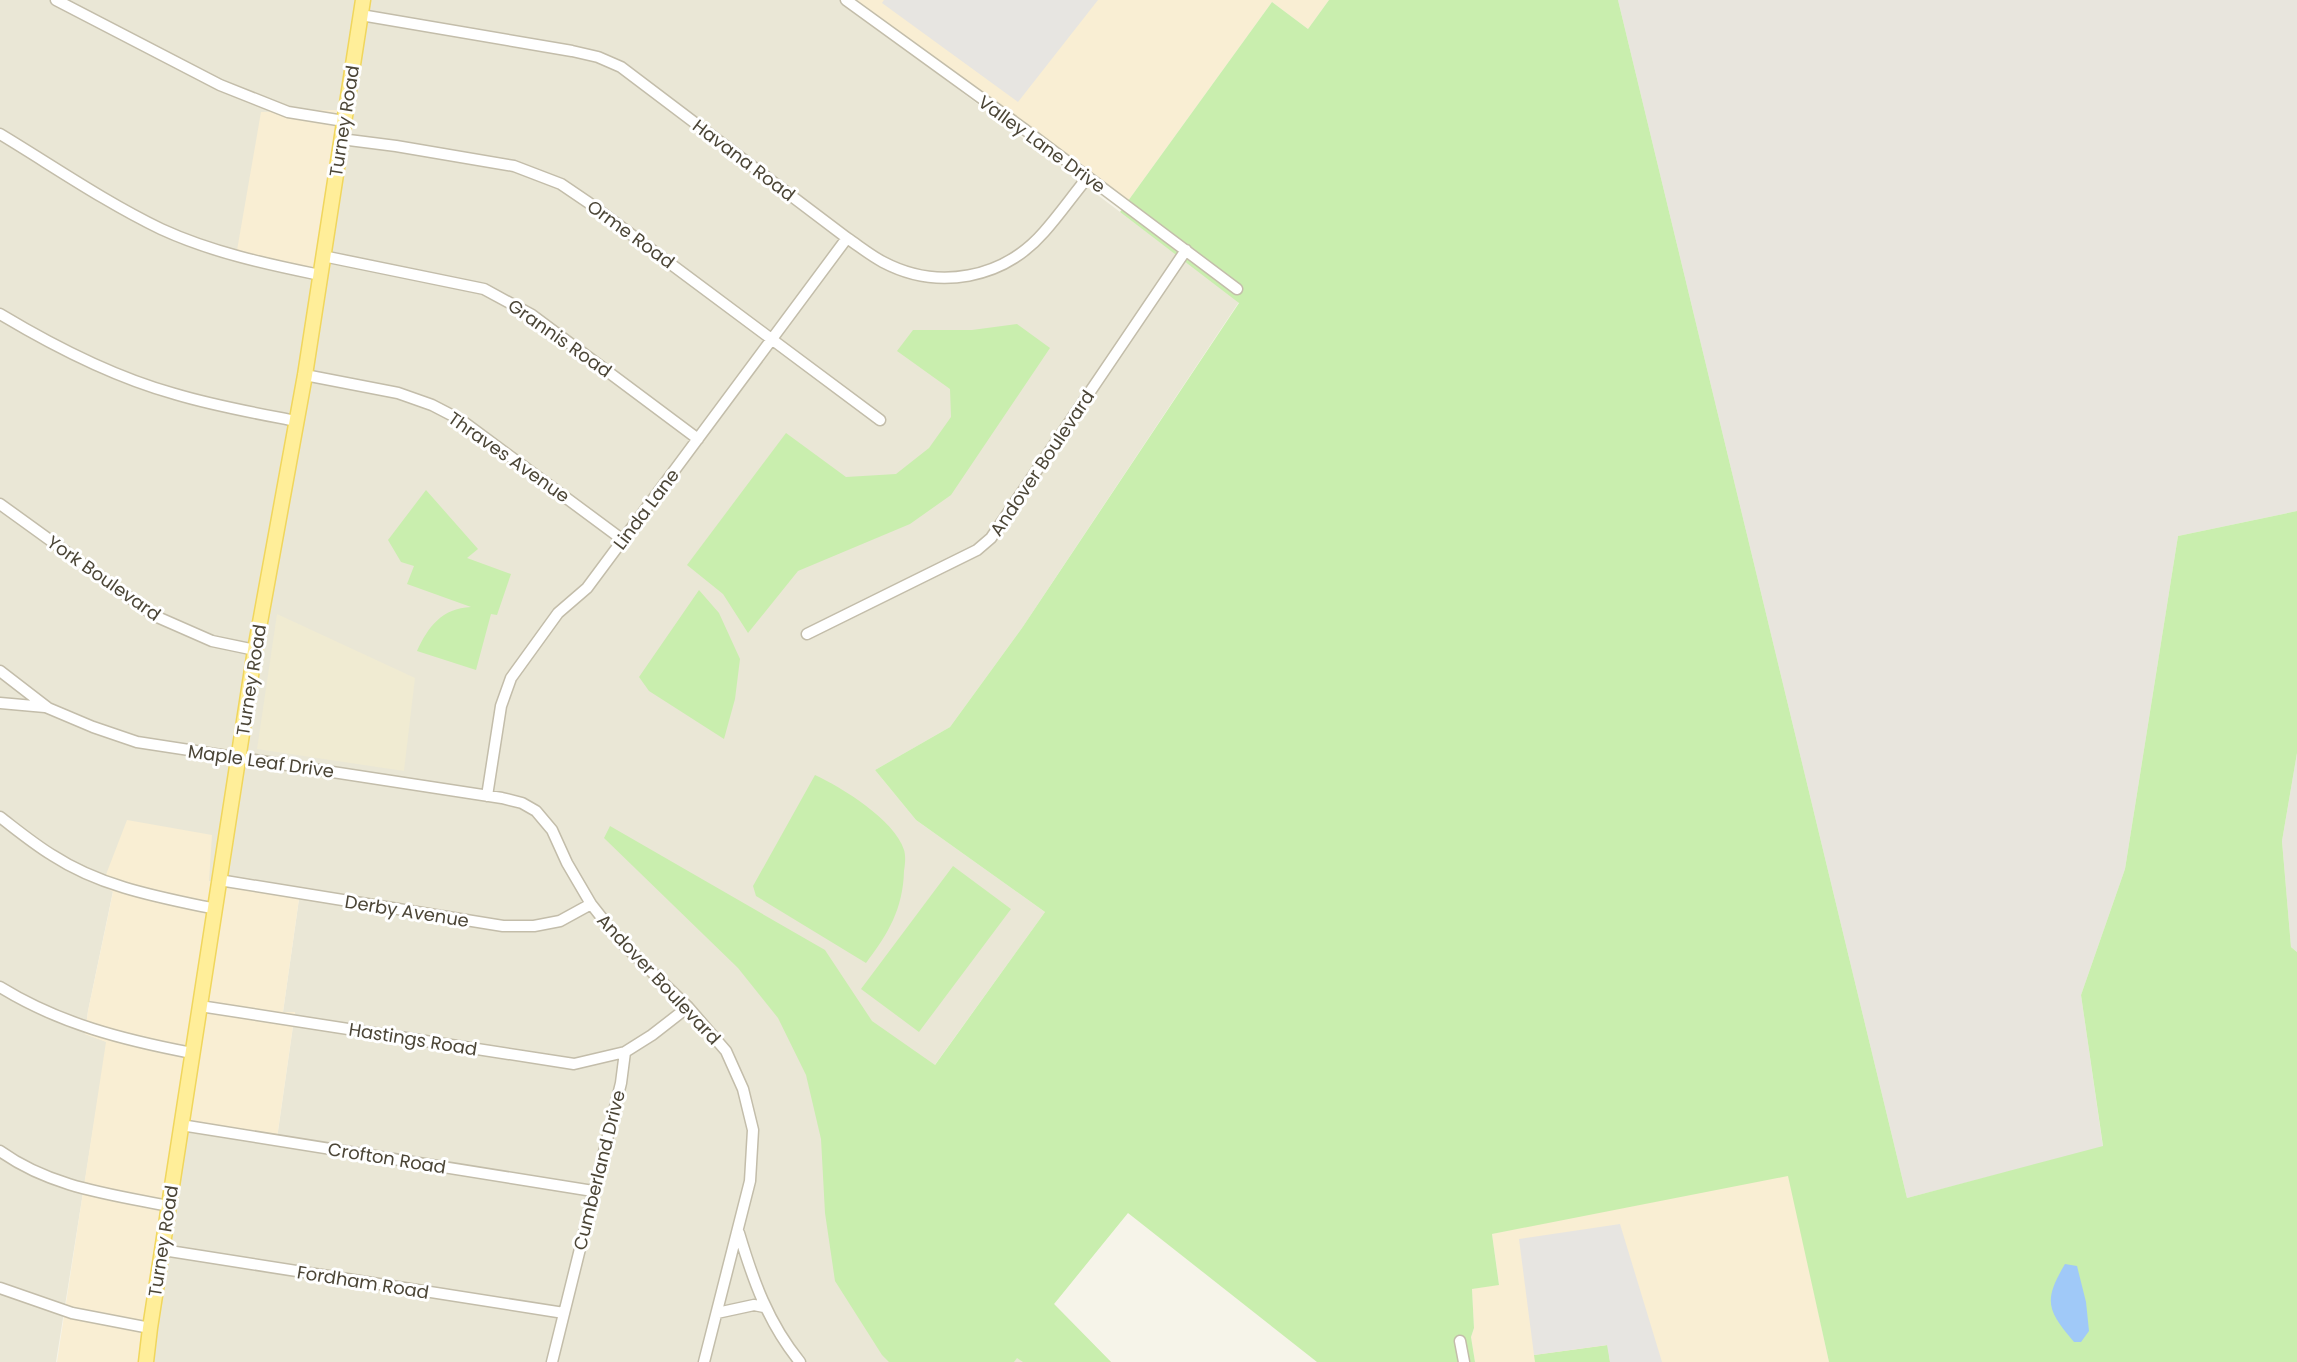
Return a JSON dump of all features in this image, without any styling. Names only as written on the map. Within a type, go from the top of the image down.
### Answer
[{"type":"main road","name":"Turney Road","points":[[146,1362],[255,650],[305,375],[363,0]]},
{"type":"street","points":[[56,0],[220,85],[288,111],[344,121]]},
{"type":"street","name":"Valley Lane Drive","points":[[846,0],[1237,289]]},
{"type":"street","name":"Havana Road","points":[[360,15],[572,51],[598,57],[621,67],[882,262],[912,273],[938,278],[970,277],[996,269],[1019,256],[1043,233],[1088,177]]},
{"type":"street","points":[[0,134],[164,230],[222,252],[320,275]]},
{"type":"street","name":"Orme Road","points":[[341,139],[514,166],[561,184],[880,420]]},
{"type":"street","name":"Linda Lane","points":[[487,796],[501,706],[511,678],[558,613],[587,588],[847,237]]},
{"type":"street","name":"Andover Boulevard","points":[[807,634],[977,550],[991,538],[1186,250]]},
{"type":"street","name":"Grannis Road","points":[[323,256],[484,289],[532,314],[698,439]]},
{"type":"street","points":[[0,314],[94,365],[140,382],[209,403],[296,421]]},
{"type":"street","name":"Thraves Avenue","points":[[305,375],[398,393],[432,405],[461,420],[623,540]]},
{"type":"street","name":"York Boulevard","points":[[0,504],[155,616],[212,640],[255,650]]},
{"type":"street","name":"Maple Leaf Drive","points":[[0,671],[48,708],[137,742],[487,796],[522,803],[536,811]]},
{"type":"street","points":[[0,703],[48,708]]},
{"type":"street","name":"Andover Boulevard","points":[[536,811],[552,830],[566,863],[591,904],[621,942],[688,1007],[726,1051],[743,1089],[753,1130],[750,1181],[704,1362]]},
{"type":"street","points":[[0,817],[52,856],[91,876],[142,894],[215,909]]},
{"type":"street","name":"Derby Avenue","points":[[219,880],[503,926],[534,926],[560,921],[591,904]]},
{"type":"street","points":[[0,987],[38,1009],[90,1030],[192,1053]]},
{"type":"street","name":"Hastings Road","points":[[200,1006],[574,1064],[625,1052]]},
{"type":"street","points":[[625,1052],[688,1007]]},
{"type":"street","name":"Cumberland Drive","points":[[552,1362],[621,1083],[625,1052]]},
{"type":"street","name":"Crofton Road","points":[[181,1125],[593,1191]]},
{"type":"street","points":[[0,1151],[18,1164],[50,1179],[106,1194],[169,1206]]},
{"type":"street","points":[[738,1233],[764,1307],[800,1362]]},
{"type":"street","name":"Fordham Road","points":[[163,1250],[564,1313]]},
{"type":"street","points":[[0,1287],[72,1314],[150,1328]]},
{"type":"street","points":[[717,1313],[754,1306],[764,1307]]},
{"type":"street","points":[[1460,1341],[1464,1362]]},
{"type":"shaded area","points":[[0,0],[840,0],[1239,302],[1022,628],[950,727],[875,770],[916,820],[1045,912],[929,1073],[1128,1212],[1054,1304],[1111,1362],[152,1362],[184,1132],[276,1145],[295,1012],[283,1012],[299,899],[209,881],[113,891],[85,1034],[107,1042],[56,1362],[0,1362]]},
{"type":"shaded area","points":[[840,0],[1329,0],[1308,29],[1272,2],[1125,205]]},
{"type":"shaded area","points":[[884,0],[1098,0],[1018,102],[882,3]]},
{"type":"shaded area","points":[[1618,0],[2297,0],[2297,511],[2178,536],[2125,869],[2081,995],[2103,1147],[1907,1198]]},
{"type":"shaded area","points":[[354,111],[326,282],[235,262],[261,112]]},
{"type":"shaded area","points":[[277,614],[415,678],[404,771],[257,749]]},
{"type":"shaded area","points":[[2297,753],[2297,952],[2291,947],[2282,841]]},
{"type":"shaded area","points":[[127,820],[212,835],[209,881],[299,899],[283,1012],[295,1012],[276,1145],[184,1132],[152,1362],[57,1362],[106,1042],[85,1034],[113,892],[102,885]]},
{"type":"shaded area","points":[[1777,1165],[1789,1176],[1829,1362],[1475,1362],[1471,1337],[1474,1328],[1472,1289],[1499,1284],[1492,1234]]},
{"type":"shaded area","points":[[1620,1224],[1662,1362],[1610,1362],[1607,1345],[1534,1355],[1519,1239]]},
{"type":"green space","points":[[1329,0],[1618,0],[1907,1198],[2103,1146],[2081,995],[2125,869],[2178,536],[2297,511],[2297,753],[2282,841],[2291,947],[2297,952],[2297,1362],[1829,1362],[1788,1176],[1492,1234],[1499,1285],[1472,1289],[1474,1328],[1471,1337],[1475,1362],[1317,1362],[1128,1213],[1054,1304],[1111,1362],[1023,1362],[1017,1358],[1014,1362],[889,1362],[882,1355],[835,1281],[825,1213],[821,1139],[806,1075],[778,1018],[738,968],[604,838],[610,826],[825,950],[872,1021],[935,1065],[1045,912],[916,820],[875,770],[950,727],[1022,628],[1239,303],[1120,212],[1272,2],[1308,29]]},
{"type":"green space","points":[[1017,324],[1050,348],[951,495],[910,524],[798,571],[748,633],[723,594],[687,565],[786,433],[846,477],[896,474],[929,448],[951,417],[950,389],[897,351],[913,330],[972,330]]},
{"type":"green space","points":[[426,490],[478,549],[467,558],[511,574],[497,615],[491,614],[476,670],[417,651],[437,620],[452,611],[471,607],[407,584],[414,566],[401,562],[388,540]]},
{"type":"green space","points":[[699,590],[719,613],[740,659],[735,699],[724,739],[649,691],[639,677]]},
{"type":"green space","points":[[815,775],[852,796],[879,816],[899,839],[904,850],[903,885],[897,909],[881,942],[866,963],[756,896],[753,886]]},
{"type":"green space","points":[[953,866],[1011,909],[919,1032],[861,989]]},
{"type":"green space","points":[[1608,1345],[1610,1362],[1535,1362],[1534,1355]]},
{"type":"water","points":[[2065,1264],[2077,1266],[2086,1302],[2089,1331],[2081,1342],[2074,1342],[2065,1331],[2051,1305],[2053,1287]]}]
